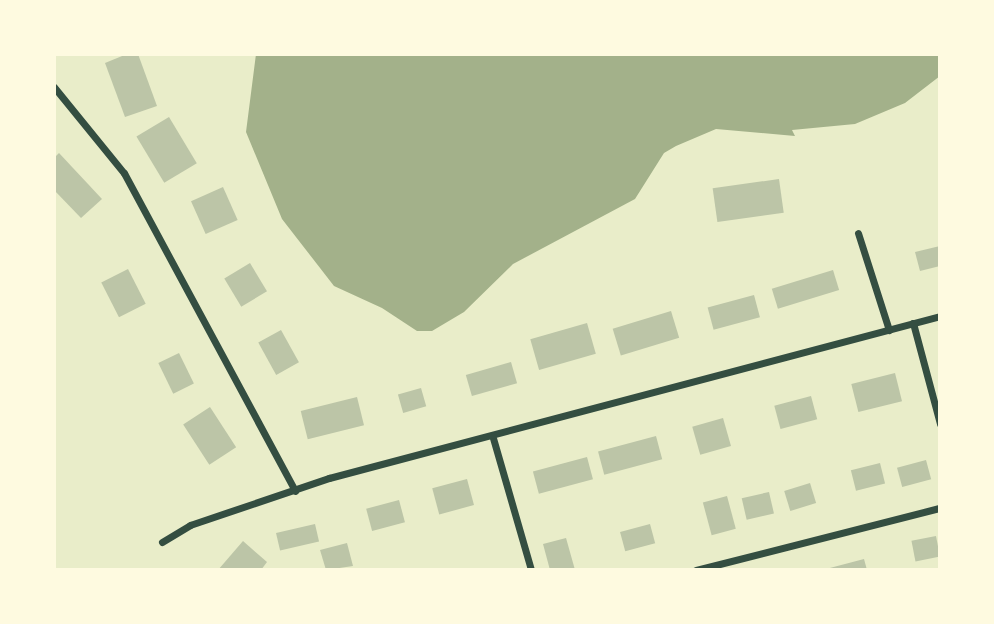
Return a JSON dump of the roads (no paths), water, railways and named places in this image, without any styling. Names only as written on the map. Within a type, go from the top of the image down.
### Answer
[{"type":"street","points":[[54,87],[124,173],[295,491]]},
{"type":"street","points":[[858,233],[889,330]]},
{"type":"street","points":[[162,542],[190,525],[295,491],[940,316]]},
{"type":"street","points":[[913,323],[940,424]]},
{"type":"street","points":[[493,438],[531,570]]},
{"type":"street","points":[[696,570],[940,508]]}]
